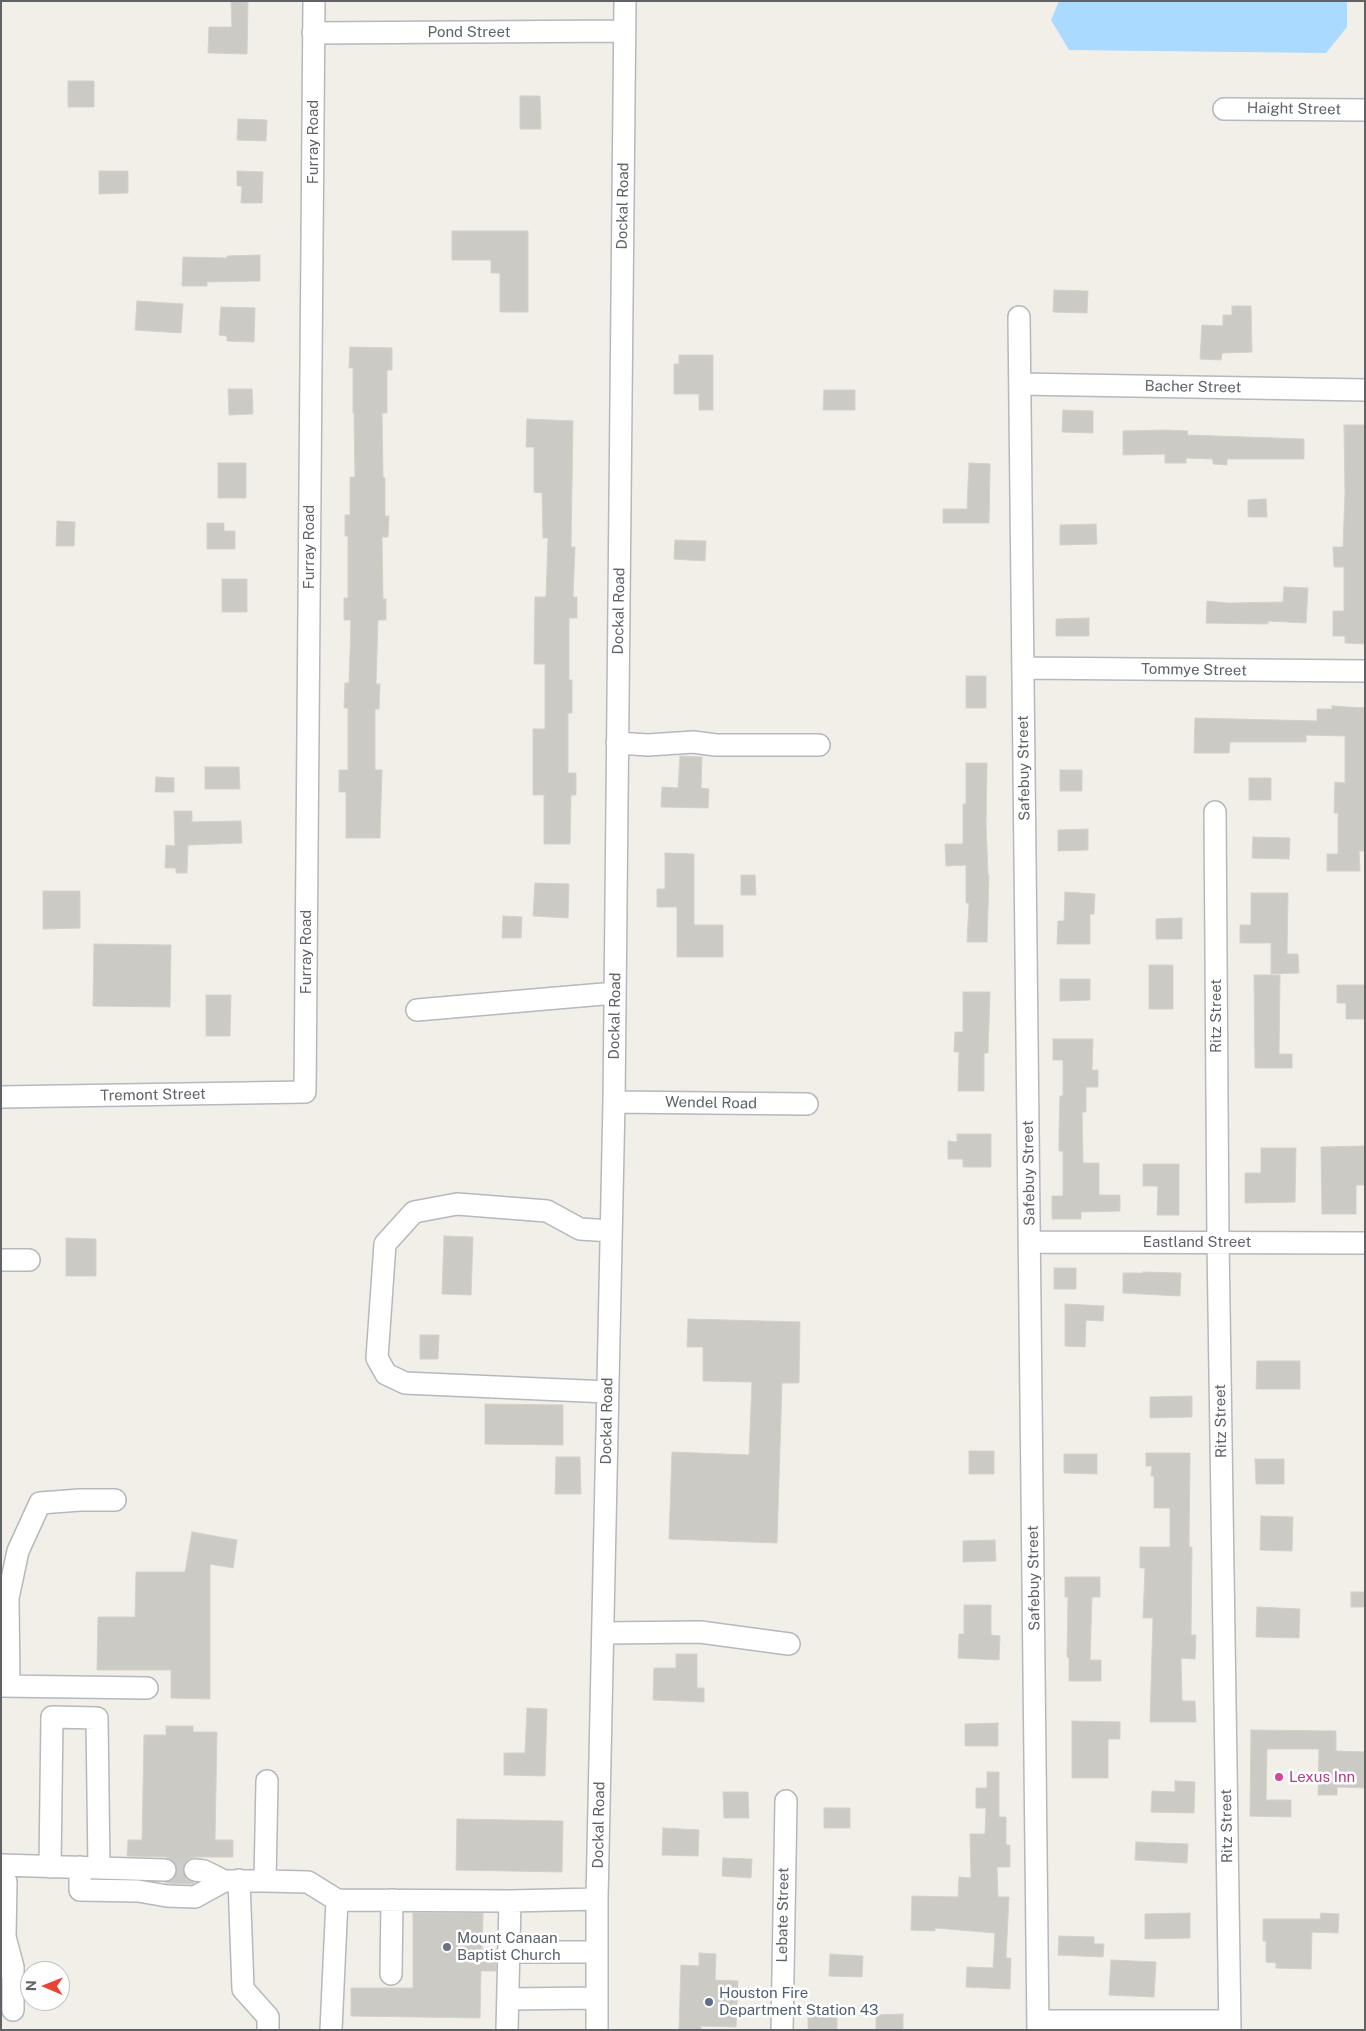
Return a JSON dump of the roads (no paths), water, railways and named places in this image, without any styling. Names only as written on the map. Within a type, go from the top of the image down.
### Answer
[{"type":"street","name":"Furray Road","points":[[305,1092],[314,1]]},
{"type":"street","name":"Dockal Road","points":[[597,2030],[597,1899],[614,1102],[625,1]]},
{"type":"street","name":"Pond Street","points":[[314,32],[624,31]]},
{"type":"street","name":"Haight Street","points":[[1224,109],[1365,110]]},
{"type":"street","name":"Safebuy Street","points":[[1019,317],[1038,2026]]},
{"type":"street","name":"Bacher Street","points":[[1020,384],[1365,390]]},
{"type":"street","name":"Tommye Street","points":[[1023,668],[1365,671]]},
{"type":"street","points":[[617,743],[693,742],[716,746],[819,745]]},
{"type":"street","name":"Ritz Street","points":[[1215,812],[1218,1242],[1230,2026]]},
{"type":"street","points":[[417,1010],[615,993]]},
{"type":"street","name":"Tremont Street","points":[[1,1097],[305,1092]]},
{"type":"street","name":"Wendel Road","points":[[614,1102],[807,1104]]},
{"type":"street","points":[[608,1392],[405,1383],[386,1374],[377,1358],[385,1244],[414,1212],[457,1204],[547,1211],[580,1229],[611,1231]]},
{"type":"street","name":"Eastland Street","points":[[1030,1242],[1365,1243]]},
{"type":"street","points":[[1,1260],[29,1260]]},
{"type":"street","points":[[115,1500],[40,1503],[18,1551],[8,1598],[5,1686],[147,1688]]},
{"type":"street","points":[[603,1633],[700,1632],[789,1644]]},
{"type":"street","points":[[50,1867],[52,1717],[97,1718],[89,1867],[80,1890],[138,1891],[167,1896],[195,1897],[232,1880]]},
{"type":"street","points":[[265,1880],[267,1781]]},
{"type":"street","name":"Lebate Street","points":[[782,2030],[786,1801]]},
{"type":"street","points":[[1,1865],[165,1870]]},
{"type":"street","points":[[138,1869],[138,1891]]},
{"type":"street","points":[[195,1870],[204,1870],[232,1880],[308,1882],[337,1900],[510,1902],[597,1899]]},
{"type":"street","points":[[232,1880],[243,1989],[268,2016],[268,2030]]},
{"type":"street","points":[[1,1882],[6,1882],[5,1937],[9,2017]]},
{"type":"street","points":[[331,2030],[337,1900]]},
{"type":"street","points":[[391,1974],[392,1900]]},
{"type":"street","points":[[507,2030],[510,1902]]},
{"type":"street","points":[[508,1952],[597,1952]]},
{"type":"street","points":[[508,1999],[596,1998]]},
{"type":"street","points":[[1038,2026],[1230,2026]]},
{"type":"water","points":[[1059,1],[1347,1],[1347,27],[1326,53],[1069,50],[1051,20]]},
{"type":"tunnel","points":[[165,1870],[195,1870]]},
{"type":"place","name":"Lexus Inn","points":[[1279,1777]]},
{"type":"place","name":"Mount Canaan Baptist Church","points":[[447,1947]]},
{"type":"place","name":"Houston Fire Department Station 43","points":[[709,2002]]}]
